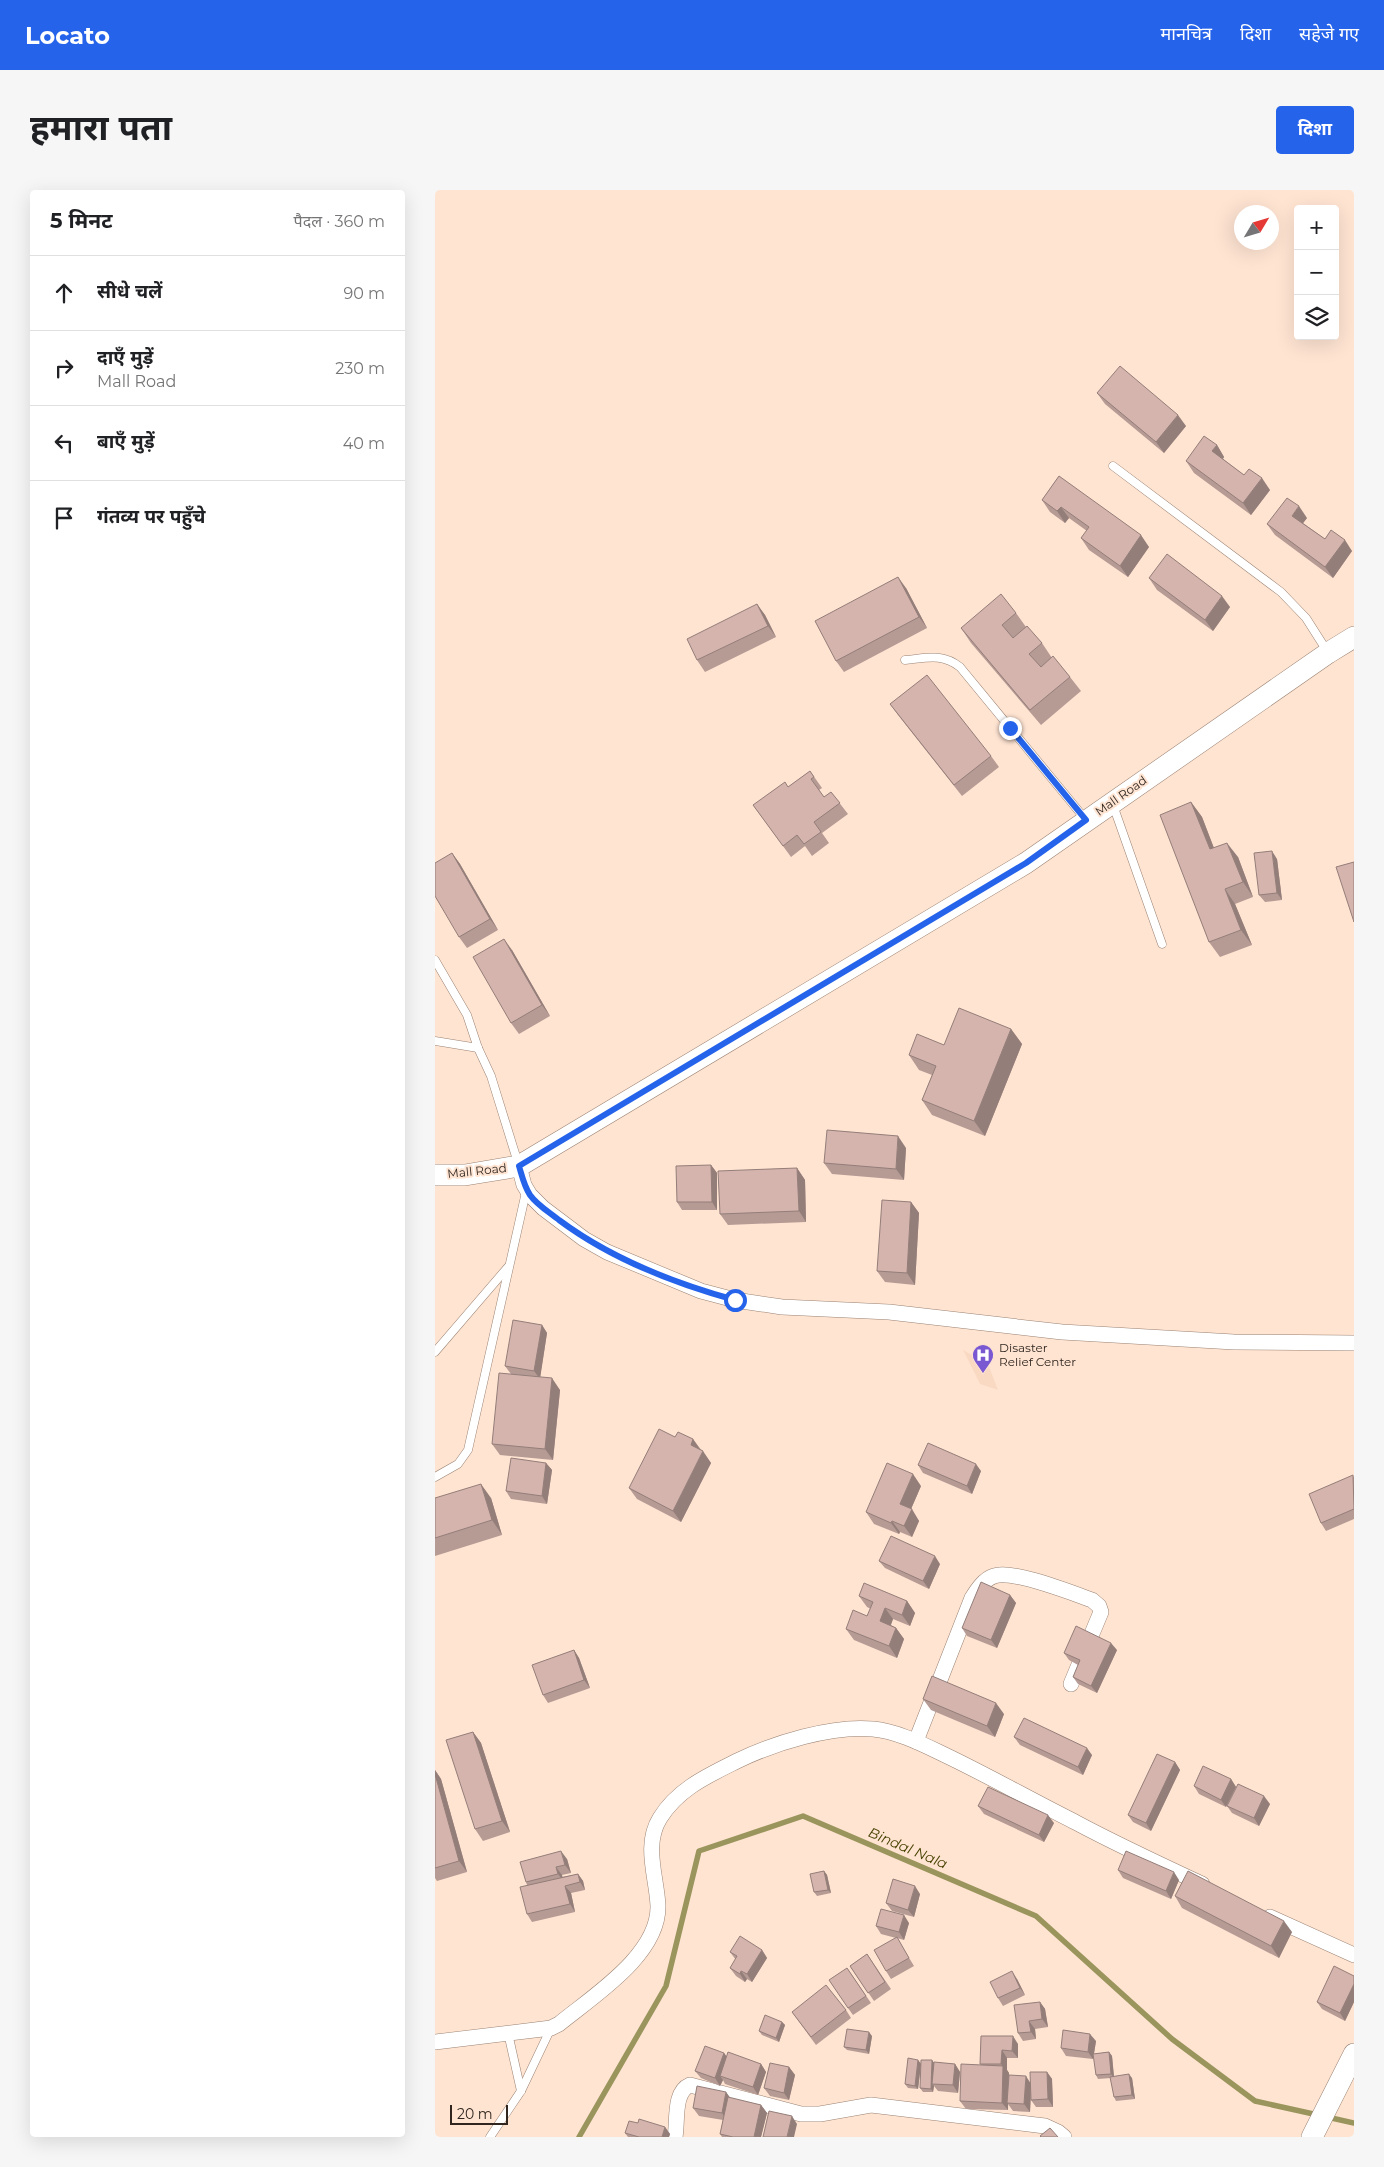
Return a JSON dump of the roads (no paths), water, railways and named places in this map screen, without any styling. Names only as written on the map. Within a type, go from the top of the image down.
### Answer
[{"type":"street","name":"Mall Road","points":[[435,1175],[465,1175],[519,1166],[1026,863],[1328,652],[1354,637]]},
{"type":"street","points":[[519,1166],[527,1189],[543,1208],[584,1239],[607,1252],[701,1291],[735,1300],[782,1307],[889,1312],[1062,1332],[1234,1342],[1354,1343]]},
{"type":"street","points":[[916,1741],[972,1598],[979,1587],[992,1576],[1003,1574],[1022,1578],[1092,1600],[1099,1606],[1101,1612],[1071,1684]]},
{"type":"street","points":[[435,2042],[551,2028],[633,1963],[649,1940],[658,1908],[651,1845],[658,1820],[674,1798],[698,1780],[764,1748],[837,1730],[875,1729],[916,1741],[989,1776],[1076,1823],[1212,1889]]},
{"type":"street","points":[[1256,1911],[1354,1955]]},
{"type":"street","points":[[1312,2137],[1354,2054]]},
{"type":"street","points":[[675,2137],[679,2098],[685,2087],[690,2084],[801,2114],[820,2114],[871,2105],[1045,2126],[1064,2137]]},
{"type":"lane","points":[[1113,466],[1281,592],[1306,618],[1328,652]]},
{"type":"lane","points":[[905,660],[931,657],[950,659],[960,667],[1086,820]]},
{"type":"lane","points":[[1112,802],[1135,861],[1162,944]]},
{"type":"lane","points":[[435,960],[467,1015],[478,1048],[491,1076],[519,1166]]},
{"type":"lane","points":[[435,1041],[478,1048]]},
{"type":"lane","points":[[435,1477],[458,1464],[468,1450],[527,1189]]},
{"type":"lane","points":[[435,1352],[509,1266]]},
{"type":"lane","points":[[490,2137],[521,2091],[551,2028]]},
{"type":"lane","points":[[508,2033],[521,2091]]},
{"type":"waterway","name":"Bindal Nala","points":[[579,2137],[666,1986],[699,1851],[803,1816],[1036,1916],[1172,2039],[1255,2101],[1318,2115]]},
{"type":"waterway","name":"Bindal Nala","points":[[1327,2117],[1354,2123]]},
{"type":"place","name":"Disaster Relief Center","points":[[983,1374]]}]
